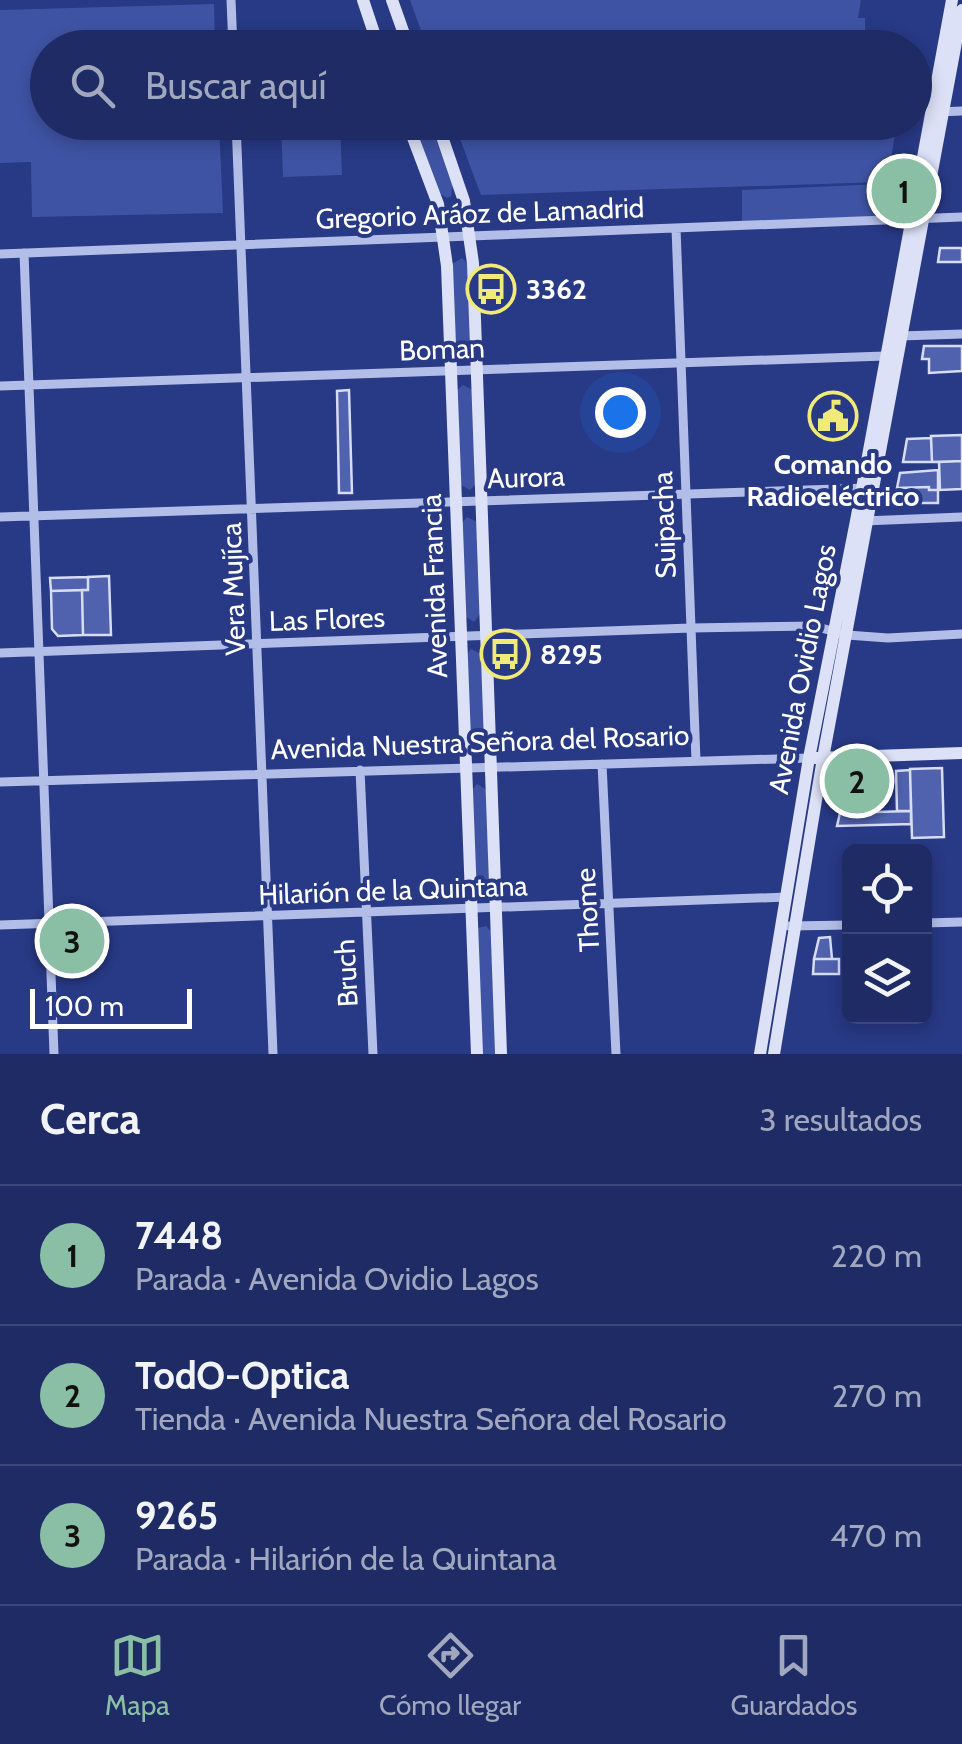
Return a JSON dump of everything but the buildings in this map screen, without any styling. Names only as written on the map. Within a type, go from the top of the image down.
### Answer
[{"type":"street","points":[[231,0],[232,30]]},
{"type":"street","points":[[363,0],[373,30]]},
{"type":"street","points":[[392,0],[403,30]]},
{"type":"street","name":"Avenida Ovidio Lagos","points":[[932,139],[952,0]]},
{"type":"street","name":"Avenida Ovidio Lagos","points":[[937,112],[962,10]]},
{"type":"street","points":[[937,112],[962,111]]},
{"type":"street","name":"Vera Mujíca","points":[[237,140],[273,1054]]},
{"type":"street","name":"Avenida Francia","points":[[414,140],[438,204],[444,237],[477,1054]]},
{"type":"street","name":"Avenida Francia","points":[[442,140],[460,190],[470,236],[501,1054]]},
{"type":"street","name":"Avenida Ovidio Lagos","points":[[774,1054],[788,926],[787,897],[841,633],[932,140]]},
{"type":"street","name":"Gregorio Aráoz de Lamadrid","points":[[0,254],[962,217]]},
{"type":"street","name":"Suipacha","points":[[676,228],[696,761]]},
{"type":"street","points":[[24,253],[54,1054]]},
{"type":"street","points":[[895,336],[962,334]]},
{"type":"street","name":"Avenida Ovidio Lagos","points":[[868,488],[884,356],[895,336]]},
{"type":"street","name":"Boman","points":[[0,386],[884,356]]},
{"type":"street","name":"Aurora","points":[[0,517],[868,488]]},
{"type":"street","points":[[862,521],[962,517]]},
{"type":"street","name":"Las Flores","points":[[0,653],[691,628],[814,626],[888,638],[962,634]]},
{"type":"street","name":"Avenida Nuestra Señora del Rosario","points":[[0,782],[962,753]]},
{"type":"street","name":"Avenida Ovidio Lagos","points":[[760,1054],[788,926],[816,758]]},
{"type":"street","name":"Thome","points":[[602,764],[616,1054]]},
{"type":"street","name":"Bruch","points":[[360,770],[373,1054]]},
{"type":"street","name":"Hilarión de la Quintana","points":[[0,925],[787,897]]},
{"type":"street","points":[[932,923],[962,922]]},
{"type":"street","points":[[788,926],[842,925]]},
{"type":"shaded area","points":[[410,0],[861,0],[858,18],[865,18],[865,30],[421,30]]},
{"type":"shaded area","points":[[214,4],[215,30],[30,30],[30,140],[220,140],[223,213],[32,217],[31,162],[0,163],[0,10]]},
{"type":"shaded area","points":[[282,140],[341,140],[342,175],[283,177]]},
{"type":"shaded area","points":[[419,140],[436,140],[453,185],[451,196],[439,193]]},
{"type":"shaded area","points":[[460,140],[894,140],[889,170],[882,182],[481,195]]},
{"type":"shaded area","points":[[882,184],[887,211],[882,216],[742,221],[742,190]]},
{"type":"shaded area","points":[[462,258],[468,264],[470,353],[465,357],[456,353],[452,264]]},
{"type":"shaded area","points":[[463,385],[473,390],[475,485],[470,490],[461,485],[457,390]]},
{"type":"shaded area","points":[[467,517],[477,522],[480,614],[474,622],[466,617],[462,523]]},
{"type":"shaded area","points":[[471,649],[481,654],[485,747],[479,755],[469,748],[466,655]]},
{"type":"shaded area","points":[[477,784],[487,790],[489,893],[484,897],[475,893],[472,790]]},
{"type":"shaded area","points":[[486,926],[491,931],[495,1054],[480,1054],[478,928]]},
{"type":"place","name":"7448","points":[[904,191]]},
{"type":"place","name":"3362","points":[[491,289]]},
{"type":"place","name":"Comando Radioeléctrico","points":[[833,416]]},
{"type":"place","name":"8295","points":[[505,654]]},
{"type":"place","name":"TodO-Optica","points":[[857,781]]},
{"type":"place","name":"9265","points":[[72,941]]}]
